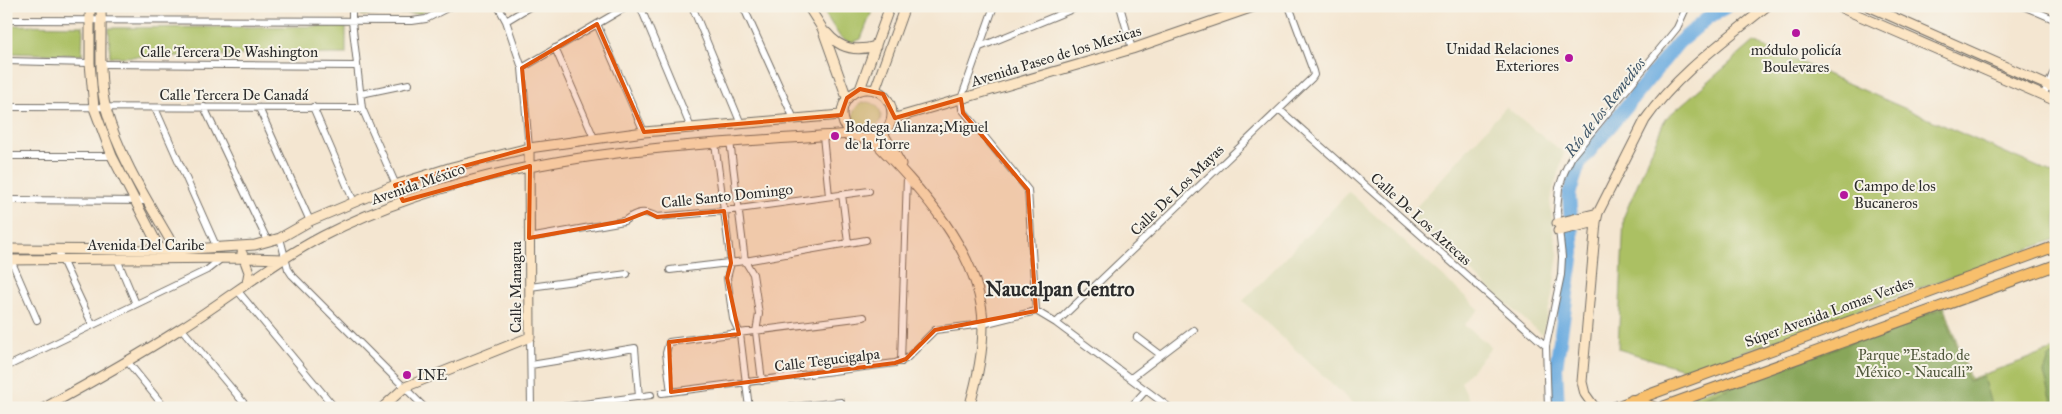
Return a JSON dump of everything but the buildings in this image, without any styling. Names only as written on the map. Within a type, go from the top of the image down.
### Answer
[{"type":"main road","points":[[90,6],[90,63],[94,108],[112,156],[166,259]]},
{"type":"main road","points":[[102,6],[101,64],[106,108],[122,152],[181,259]]},
{"type":"main road","points":[[808,6],[822,28],[843,83],[853,93]]},
{"type":"main road","points":[[853,93],[875,90],[883,94],[889,101],[892,119],[883,133],[872,139],[864,139],[851,134],[844,126],[841,115],[843,104],[853,93],[876,46],[890,6]]},
{"type":"main road","points":[[875,90],[905,6]]},
{"type":"main road","name":"Avenida Paseo de los Mexicas","points":[[892,119],[1132,49],[1256,6]]},
{"type":"main road","points":[[1595,408],[1585,394],[1582,382],[1598,213],[1644,120],[1654,106],[1691,68],[1767,6]]},
{"type":"main road","points":[[1837,6],[2056,101]]},
{"type":"main road","points":[[1868,6],[2052,87]]},
{"type":"main road","points":[[822,28],[832,38],[848,48],[856,50],[876,46]]},
{"type":"main road","name":"Avenida México","points":[[280,238],[310,222],[395,185],[529,148],[644,132],[841,115]]},
{"type":"main road","points":[[883,133],[907,175]]},
{"type":"main road","name":"Avenida México","points":[[44,408],[181,328],[247,283],[322,236],[403,201],[456,184],[530,166],[715,142],[851,134]]},
{"type":"main road","points":[[616,136],[620,154]]},
{"type":"main road","points":[[872,139],[907,175],[944,222],[959,246],[971,274],[979,300],[983,324],[978,380],[970,408]]},
{"type":"main road","name":"Calle Managua","points":[[529,148],[530,337]]},
{"type":"main road","points":[[1560,227],[1586,215],[1598,213]]},
{"type":"main road","points":[[1560,227],[1584,226],[1596,222]]},
{"type":"main road","name":"Avenida Del Caribe","points":[[6,249],[176,250],[242,247],[280,238]]},
{"type":"main road","name":"Súper Avenida Lomas Verdes","points":[[1613,408],[2056,246]]},
{"type":"main road","points":[[242,247],[243,258],[249,272],[247,283]]},
{"type":"main road","name":"Avenida Del Caribe","points":[[9,260],[285,259]]},
{"type":"main road","points":[[1660,408],[2056,266]]},
{"type":"main road","points":[[382,408],[405,387],[530,337]]},
{"type":"main road","points":[[1632,400],[1656,408]]},
{"type":"street","points":[[352,6],[352,22],[362,108],[403,201]]},
{"type":"street","points":[[6,20],[352,22],[426,19],[452,6]]},
{"type":"street","points":[[498,6],[506,21],[522,68],[529,148]]},
{"type":"street","points":[[506,21],[531,6]]},
{"type":"street","points":[[522,68],[628,6]]},
{"type":"street","points":[[640,6],[692,128]]},
{"type":"street","points":[[692,6],[741,124]]},
{"type":"street","points":[[743,6],[794,119]]},
{"type":"street","points":[[994,6],[961,99],[963,113],[1028,190],[1036,311],[1056,323],[1170,408]]},
{"type":"street","points":[[980,47],[1080,6]]},
{"type":"street","points":[[1120,6],[1132,49]]},
{"type":"street","name":"Calle De Los Mayas","points":[[1056,323],[1280,110],[1314,75],[1289,6]]},
{"type":"street","points":[[1548,408],[1546,346],[1561,275],[1559,188],[1564,173],[1572,156],[1677,28],[1687,6]]},
{"type":"street","points":[[2023,6],[2056,20]]},
{"type":"street","points":[[597,24],[644,132]]},
{"type":"street","points":[[554,48],[594,138]]},
{"type":"street","points":[[6,61],[90,63]]},
{"type":"street","name":"Calle Tercera De Washington","points":[[101,64],[357,66]]},
{"type":"street","points":[[2043,96],[2052,87],[2056,67]]},
{"type":"street","points":[[360,94],[409,84]]},
{"type":"street","name":"Calle Tercera De Canadá","points":[[6,107],[362,108]]},
{"type":"street","points":[[204,107],[268,242]]},
{"type":"street","points":[[313,107],[354,202]]},
{"type":"street","points":[[155,108],[217,248]]},
{"type":"street","points":[[259,108],[310,222]]},
{"type":"street","name":"Calle De Los Aztecas","points":[[1280,110],[1546,346]]},
{"type":"street","points":[[823,136],[829,196]]},
{"type":"street","points":[[730,141],[745,261],[753,274],[760,314],[756,332],[762,381]]},
{"type":"street","points":[[715,142],[731,263],[727,278],[733,319],[740,334],[749,408]]},
{"type":"street","points":[[6,156],[112,156]]},
{"type":"street","points":[[901,362],[907,175]]},
{"type":"street","name":"Calle Santo Domingo","points":[[529,238],[624,221],[633,214],[647,212],[657,217],[724,211],[869,191]]},
{"type":"street","points":[[842,194],[848,244]]},
{"type":"street","points":[[6,200],[148,200]]},
{"type":"street","points":[[280,238],[285,259],[292,275],[425,408]]},
{"type":"street","points":[[670,270],[745,261],[866,240]]},
{"type":"street","points":[[57,250],[92,324]]},
{"type":"street","points":[[117,259],[136,304]]},
{"type":"street","points":[[6,367],[92,324],[208,270],[221,259]]},
{"type":"street","points":[[9,260],[37,320]]},
{"type":"street","points":[[530,287],[627,274]]},
{"type":"street","points":[[237,290],[335,408]]},
{"type":"street","name":"Calle Tegucigalpa","points":[[662,394],[901,362],[935,330],[983,324],[1036,311]]},
{"type":"street","points":[[671,392],[666,353],[669,342],[864,317]]},
{"type":"street","points":[[181,328],[248,408]]},
{"type":"street","points":[[1131,378],[1194,330]]},
{"type":"street","name":"Calle Managua","points":[[530,337],[531,408]]},
{"type":"street","points":[[1137,337],[1161,355]]},
{"type":"street","points":[[531,365],[635,348],[639,397]]},
{"type":"street","points":[[127,361],[165,408]]},
{"type":"street","points":[[1130,408],[1146,390]]},
{"type":"street","points":[[554,408],[651,395]]},
{"type":"street","points":[[782,408],[841,402]]},
{"type":"highlighted area","points":[[597,24],[644,132],[841,115],[847,98],[860,89],[883,94],[895,118],[961,99],[963,113],[1028,190],[1036,311],[935,330],[906,359],[895,363],[671,392],[669,342],[739,334],[727,278],[731,263],[724,211],[657,217],[647,212],[624,221],[529,238],[530,166],[403,201],[395,185],[529,148],[522,68]]},
{"type":"shaded area","points":[[1506,107],[1564,153],[1550,200],[1558,254],[1552,296],[1542,335],[1408,216]]},
{"type":"shaded area","points":[[1349,192],[1479,309],[1464,325],[1492,347],[1461,382],[1473,408],[1358,408],[1243,301]]},
{"type":"green space","points":[[360,6],[436,6],[421,13],[361,15]]},
{"type":"green space","points":[[820,6],[874,6],[861,39],[851,43],[840,37]]},
{"type":"green space","points":[[6,25],[83,26],[82,55],[6,53]]},
{"type":"green space","points":[[346,26],[346,54],[110,57],[109,28]]},
{"type":"green space","name":"Campo de los Bucaneros","points":[[1754,42],[2056,175],[2056,239],[1690,371],[1618,349],[1624,216],[1665,119]]},
{"type":"green space","points":[[867,102],[877,106],[881,116],[877,126],[867,130],[857,126],[853,116],[857,106]]},
{"type":"green space","name":"Parque \"Estado de México - Naucalli\"","points":[[1944,305],[1970,379],[2056,349],[2056,408],[1660,408]]},
{"type":"green space","name":"Parque \"Estado de México - Naucalli\"","points":[[1943,308],[1968,381],[1983,377],[1992,408],[1675,408]]},
{"type":"green space","points":[[2056,355],[2056,408],[2054,408],[2044,373],[2049,357]]},
{"type":"waterway","name":"Río de los Remedios","points":[[1558,408],[1556,367],[1573,253],[1569,194],[1579,164],[1678,43],[1709,17],[1727,6]]},
{"type":"place","name":"módulo policía Boulevares","points":[[1796,33]]},
{"type":"place","name":"Unidad Relaciones Exteriores","points":[[1569,58]]},
{"type":"place","name":"Bodega Alianza;Miguel de la Torre","points":[[835,136]]},
{"type":"place","name":"Campo de los Bucaneros","points":[[1844,195]]},
{"type":"place","name":"INE","points":[[407,375]]},
{"type":"district","name":"Naucalpan Centro","points":[[1060,289]]}]
